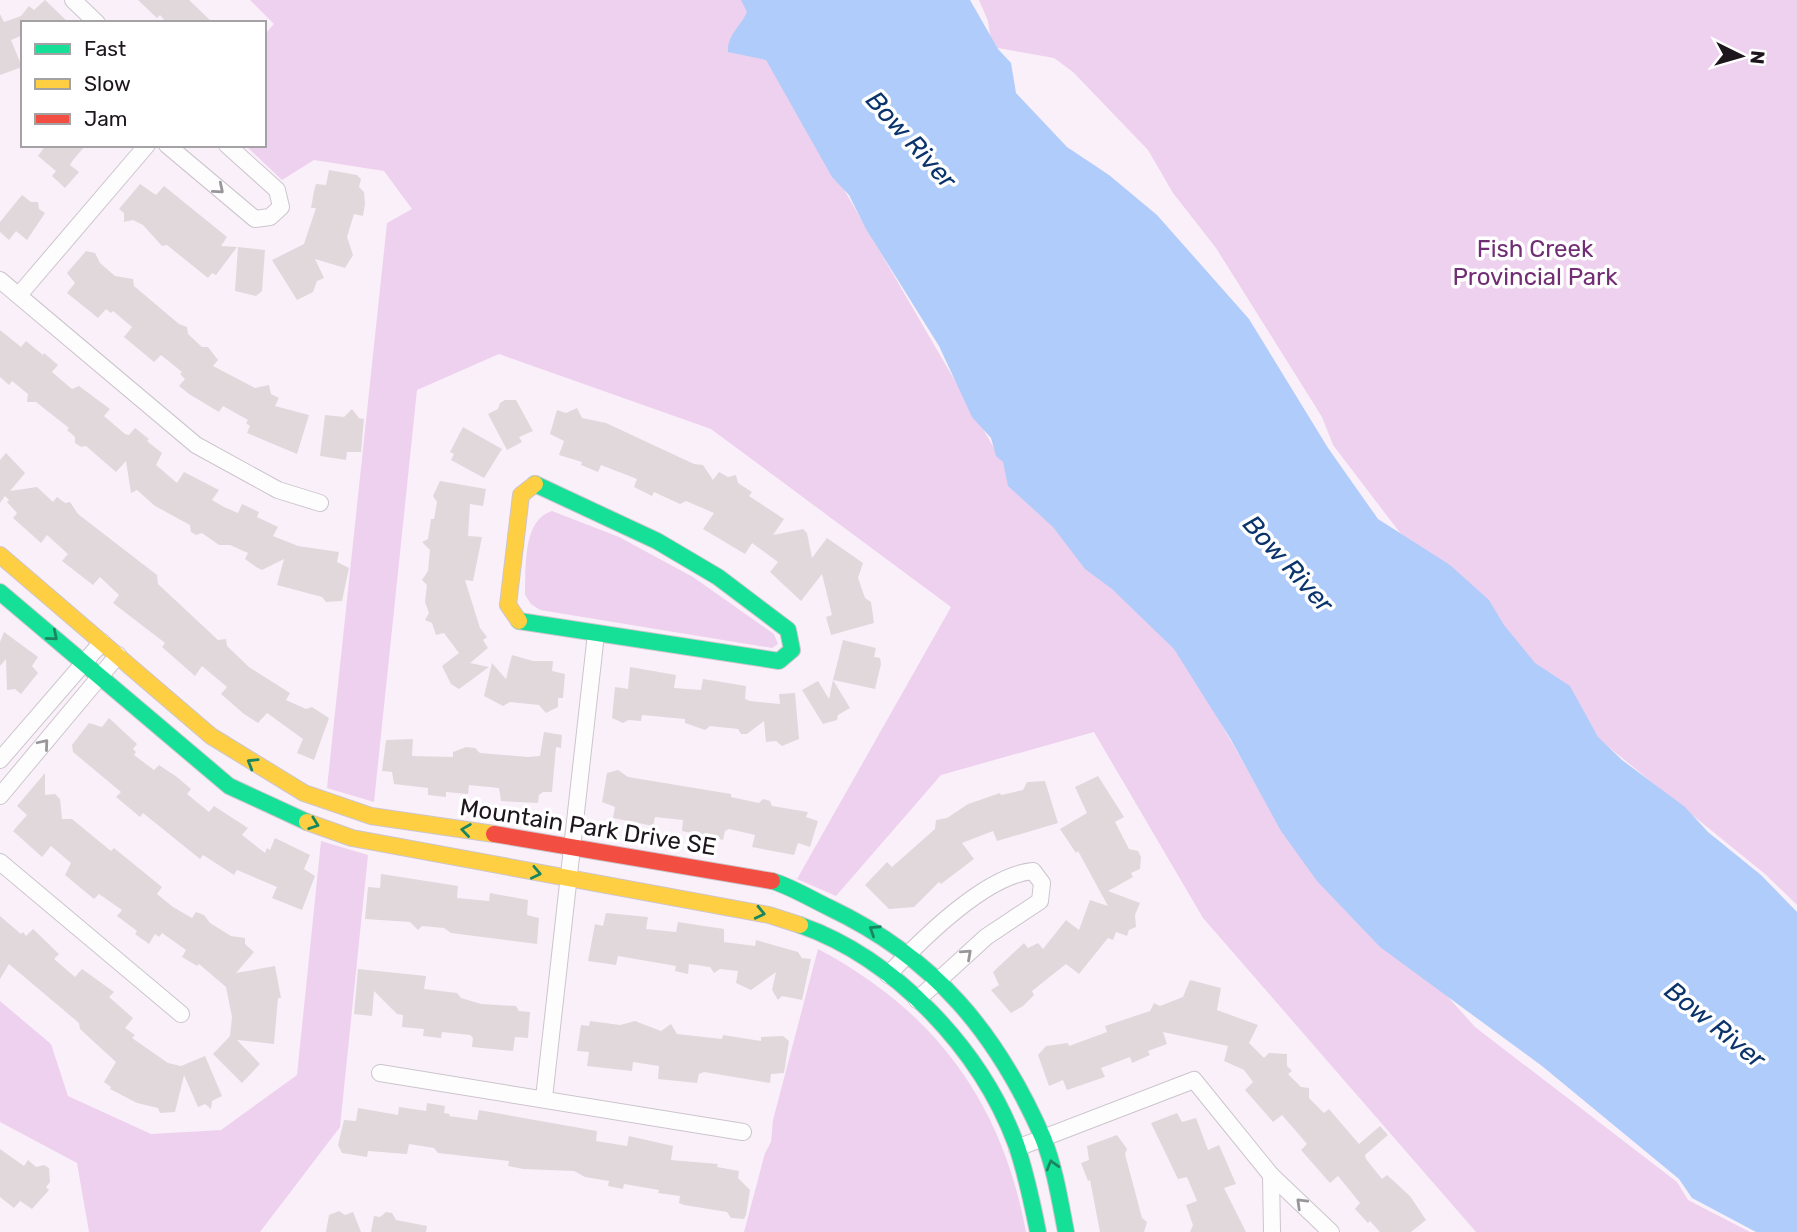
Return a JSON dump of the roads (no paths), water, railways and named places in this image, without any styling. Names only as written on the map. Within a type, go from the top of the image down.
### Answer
[{"type":"street","points":[[73,0],[95,21]]},
{"type":"street","points":[[19,295],[145,147]]},
{"type":"street","points":[[169,147],[255,219],[270,217],[281,207],[278,190],[230,147]]},
{"type":"street","points":[[0,280],[196,445],[278,490],[320,503]]},
{"type":"street","points":[[535,484],[657,541],[718,578],[788,630],[792,650],[779,661],[596,634],[517,621],[508,605],[521,495],[535,484]]},
{"type":"street","name":"Mountain Park Drive SE","points":[[0,555],[211,736],[304,793],[371,816],[571,846],[775,882],[836,908],[909,953],[939,979],[998,1052],[1043,1139],[1054,1169],[1066,1232]]},
{"type":"street","name":"Mountain Park Drive SE","points":[[0,592],[229,786],[296,818],[352,838],[769,915],[829,937],[888,975],[917,1000],[967,1056],[995,1100],[1017,1149],[1038,1232]]},
{"type":"street","points":[[544,1098],[596,634]]},
{"type":"street","points":[[0,760],[102,642]]},
{"type":"street","points":[[0,796],[118,655]]},
{"type":"street","points":[[0,862],[180,1014]]},
{"type":"street","points":[[888,975],[909,953],[966,904],[1016,873],[1033,871],[1042,883],[1040,901],[986,937],[917,1000]]},
{"type":"street","points":[[380,1073],[743,1132]]},
{"type":"street","points":[[1017,1149],[1194,1080],[1271,1175],[1331,1232]]},
{"type":"street","points":[[1271,1175],[1272,1232]]},
{"type":"water","name":"Bow River","points":[[741,0],[970,0],[998,49],[1011,63],[1016,93],[1067,147],[1109,175],[1157,215],[1249,319],[1328,448],[1378,519],[1450,565],[1489,600],[1504,625],[1535,663],[1570,686],[1598,737],[1622,760],[1685,807],[1708,832],[1761,875],[1797,912],[1797,1232],[1756,1232],[1692,1198],[1679,1179],[1542,1066],[1380,947],[1317,881],[1281,831],[1230,738],[1174,649],[1112,589],[1085,569],[1053,527],[1008,486],[1003,462],[996,456],[991,438],[972,417],[939,346],[866,229],[849,195],[832,177],[766,60],[728,52],[732,36],[747,12]]},
{"type":"park label","name":"Fish Creek Provincial Park","points":[[1535,263]]}]
